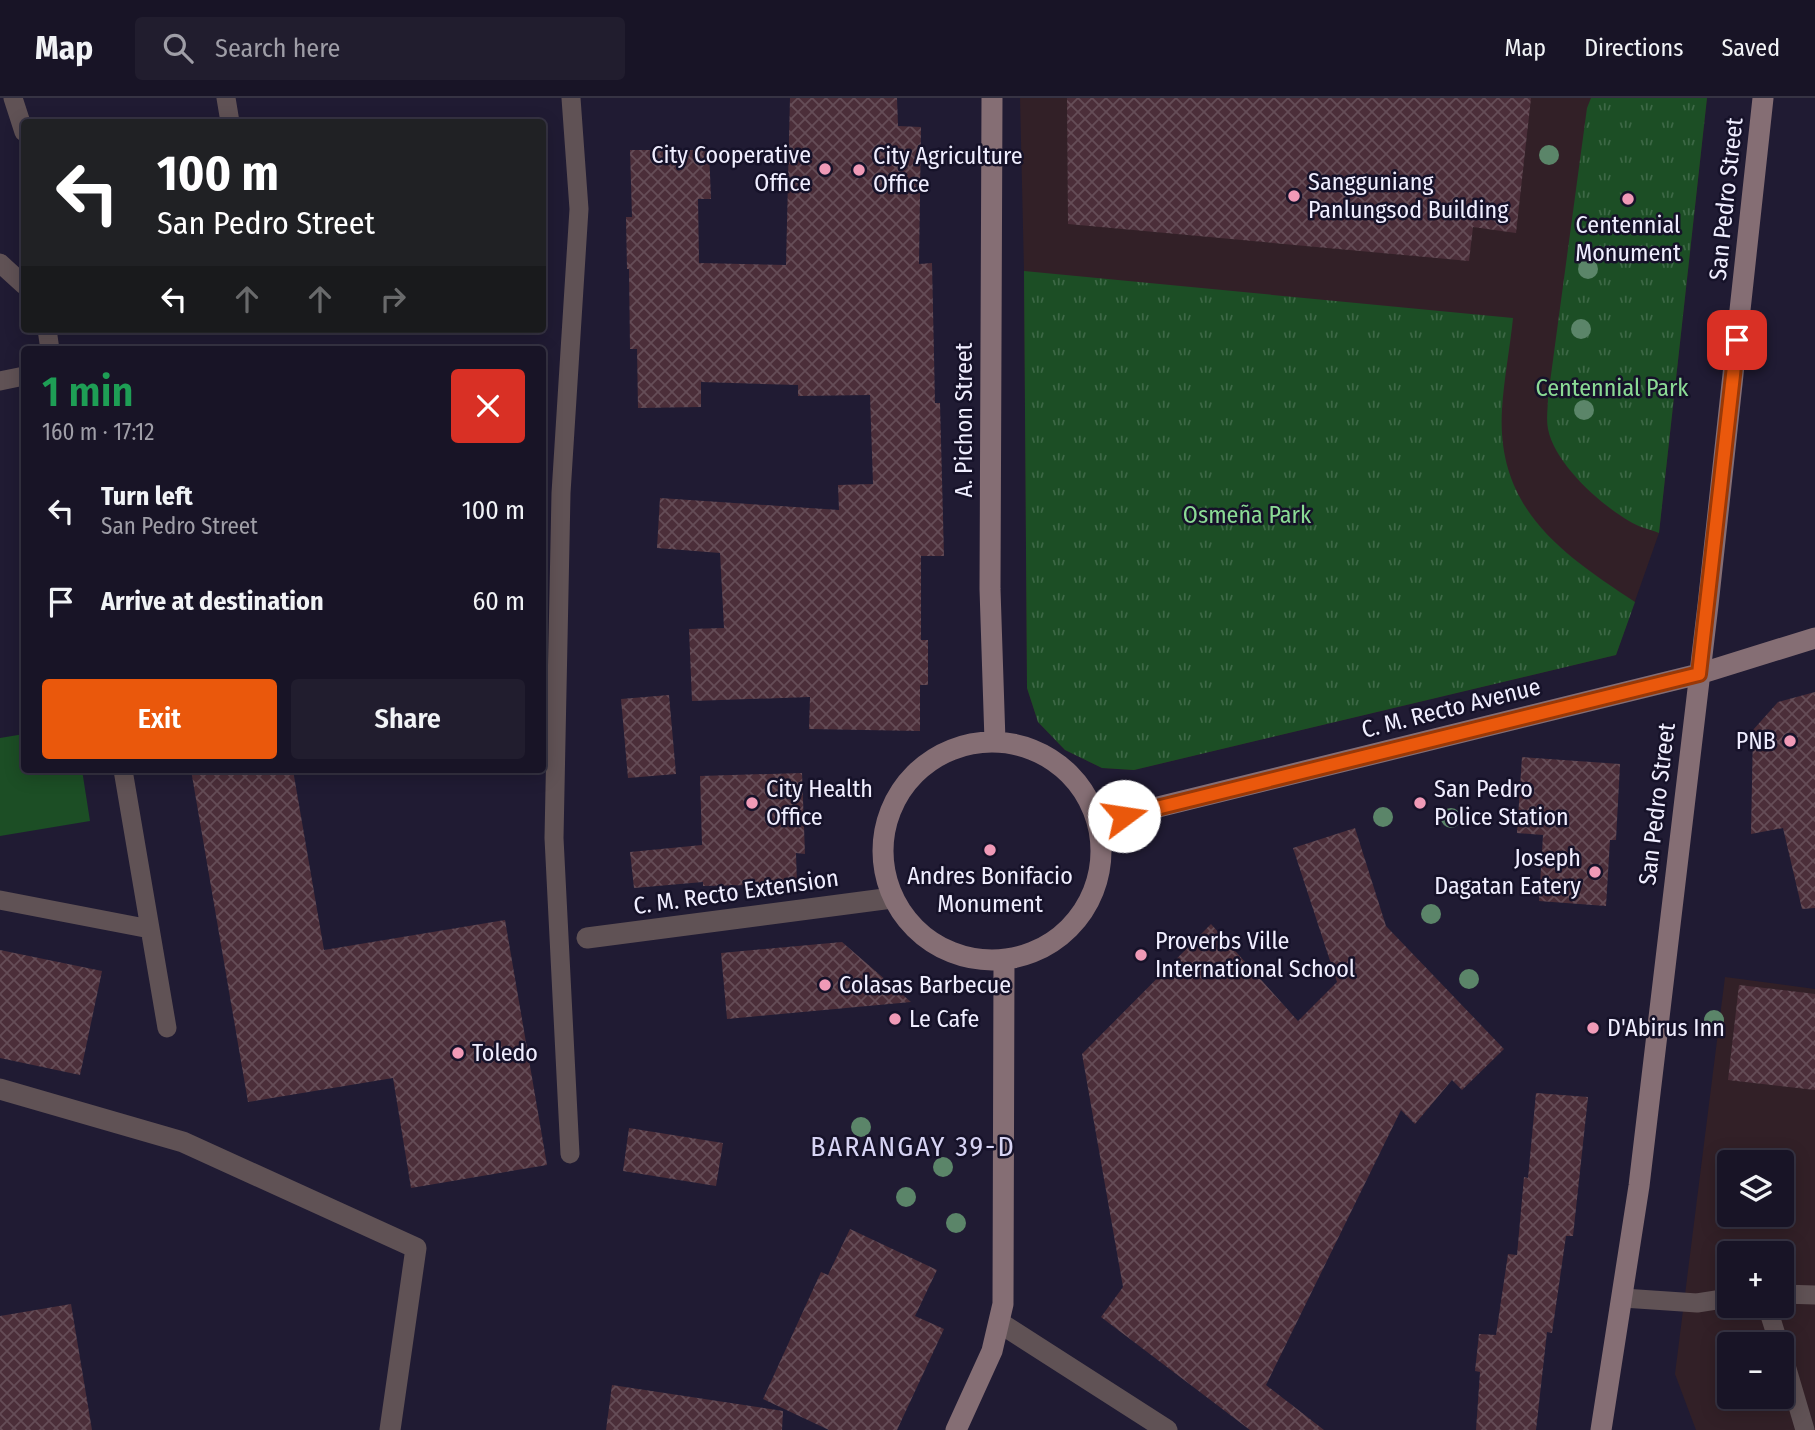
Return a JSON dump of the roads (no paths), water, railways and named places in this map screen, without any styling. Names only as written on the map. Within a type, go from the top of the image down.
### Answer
[{"type":"main road","name":"A. Pichon Street","points":[[992,98],[990,589],[995,741]]},
{"type":"main road","name":"San Pedro Street","points":[[1601,1430],[1639,1186],[1763,98]]},
{"type":"main road","name":"C. M. Recto Avenue","points":[[1097,822],[1699,674],[1815,638]]},
{"type":"main road","points":[[995,741],[1034,750],[1067,772],[1080,787],[1097,822],[1101,864],[1088,905],[1076,922],[1061,936],[1025,957],[981,961],[959,957],[938,947],[920,934],[904,917],[892,898],[885,877],[882,854],[890,810],[900,790],[914,773],[951,749],[995,741]]},
{"type":"main road","points":[[956,1430],[992,1351],[1000,1323],[1005,1283],[1004,961]]},
{"type":"street","name":"C. M. Recto Extension","points":[[587,938],[892,898]]},
{"type":"street","points":[[0,1089],[183,1142],[416,1248],[390,1430]]},
{"type":"street","points":[[1000,1323],[1167,1430]]},
{"type":"lane","points":[[13,98],[21,123]]},
{"type":"lane","points":[[226,98],[230,119]]},
{"type":"lane","points":[[570,1154],[554,838],[561,493],[579,209],[571,98]]},
{"type":"lane","points":[[0,263],[21,282]]},
{"type":"lane","points":[[0,382],[21,377]]},
{"type":"lane","points":[[123,773],[167,1028]]},
{"type":"lane","points":[[0,900],[150,929]]},
{"type":"lane","points":[[560,942],[587,938]]},
{"type":"lane","points":[[1794,1294],[1815,1295]]},
{"type":"lane","points":[[1623,1298],[1697,1303],[1717,1300]]},
{"type":"lane","points":[[1794,1393],[1805,1430]]},
{"type":"place","name":"City Cooperative Office","points":[[825,169]]},
{"type":"place","name":"City Agriculture Office","points":[[859,170]]},
{"type":"place","name":"Sangguniang Panlungsod Building","points":[[1294,196]]},
{"type":"place","name":"Centennial Monument","points":[[1628,199]]},
{"type":"place","name":"PNB","points":[[1790,741]]},
{"type":"place","name":"City Health Office","points":[[752,803]]},
{"type":"place","name":"San Pedro Police Station","points":[[1420,803]]},
{"type":"place","name":"Andres Bonifacio Monument","points":[[990,850]]},
{"type":"place","name":"Joseph Dagatan Eatery","points":[[1595,872]]},
{"type":"place","name":"Proverbs Ville International School","points":[[1141,955]]},
{"type":"place","name":"Colasas Barbecue","points":[[825,985]]},
{"type":"place","name":"Le Cafe","points":[[895,1019]]},
{"type":"place","name":"D'Abirus Inn","points":[[1593,1028]]},
{"type":"place","name":"Toledo","points":[[458,1053]]},
{"type":"district","name":"BARANGAY 39-D","points":[[913,1146]]},
{"type":"park label","name":"Centennial Park","points":[[1612,388]]},
{"type":"park label","name":"Osmeña Park","points":[[1247,515]]}]
